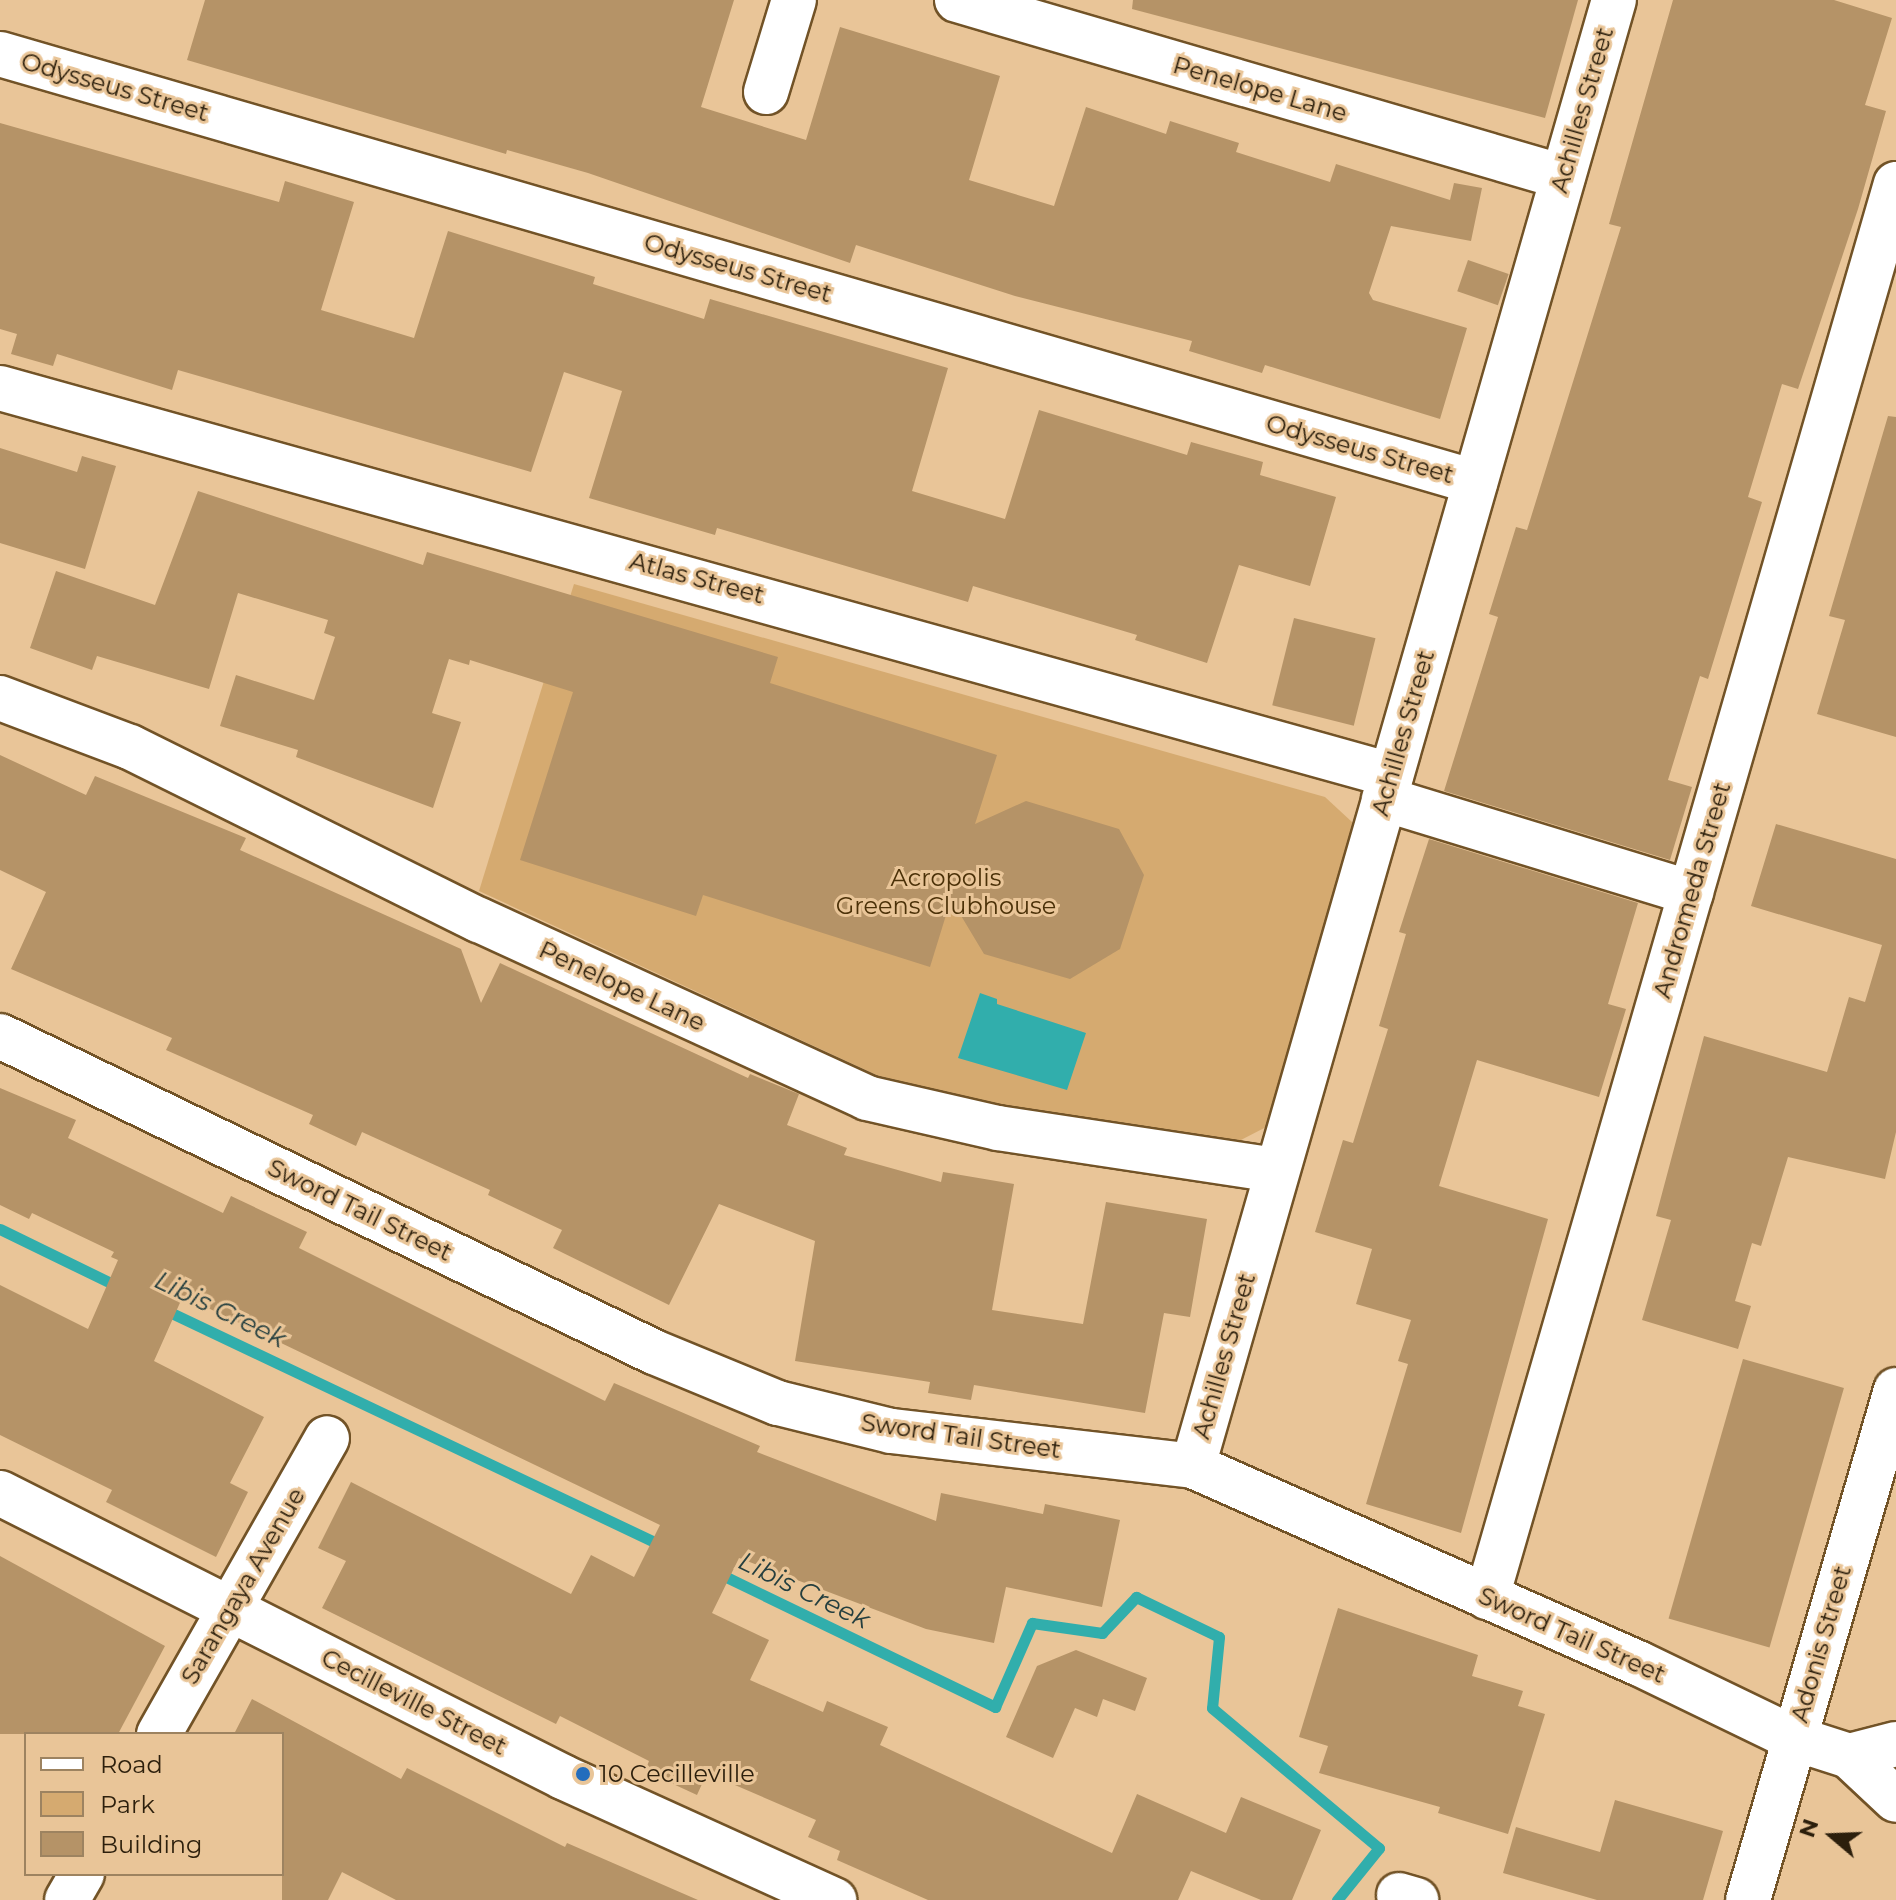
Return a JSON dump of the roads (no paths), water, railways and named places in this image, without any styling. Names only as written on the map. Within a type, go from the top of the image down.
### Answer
[{"type":"street","points":[[766,92],[794,0]]},
{"type":"street","name":"Penelope Lane","points":[[957,0],[1563,177]]},
{"type":"street","name":"Achilles Street","points":[[1193,1466],[1614,0]]},
{"type":"street","name":"Odysseus Street","points":[[0,54],[1475,482]]},
{"type":"street","name":"Andromeda Street","points":[[1487,1597],[1896,184]]},
{"type":"street","name":"Atlas Street","points":[[0,388],[805,608],[1260,743],[1691,893]]},
{"type":"street","name":"Penelope Lane","points":[[0,698],[130,747],[479,920],[867,1098],[998,1128],[1277,1170]]},
{"type":"street","name":"Sword Tail Street","points":[[0,1036],[654,1352],[778,1403],[891,1431],[1193,1466],[1793,1738],[1849,1756],[1896,1800]]},
{"type":"street","name":"Adonis Street","points":[[1748,1900],[1896,1390]]},
{"type":"street","name":"Sarangaya Avenue","points":[[160,1732],[327,1438]]},
{"type":"street","name":"Cecilleville Street","points":[[0,1493],[563,1777],[834,1900]]},
{"type":"street","points":[[1849,1756],[1896,1744]]},
{"type":"street","points":[[67,1900],[81,1876]]},
{"type":"water","points":[[980,993],[997,999],[997,1004],[1086,1033],[1067,1090],[958,1058]]},
{"type":"waterway","name":"Libis Creek","points":[[0,1229],[121,1288]]},
{"type":"waterway","name":"Libis Creek","points":[[161,1308],[663,1546]]},
{"type":"waterway","name":"Libis Creek","points":[[718,1573],[995,1707],[1032,1623],[1102,1633],[1136,1597],[1219,1637],[1212,1708],[1379,1848],[1337,1900]]},
{"type":"place","name":"10 Cecilleville","points":[[583,1774]]},
{"type":"park label","name":"Acropolis Greens Clubhouse","points":[[946,892]]}]
